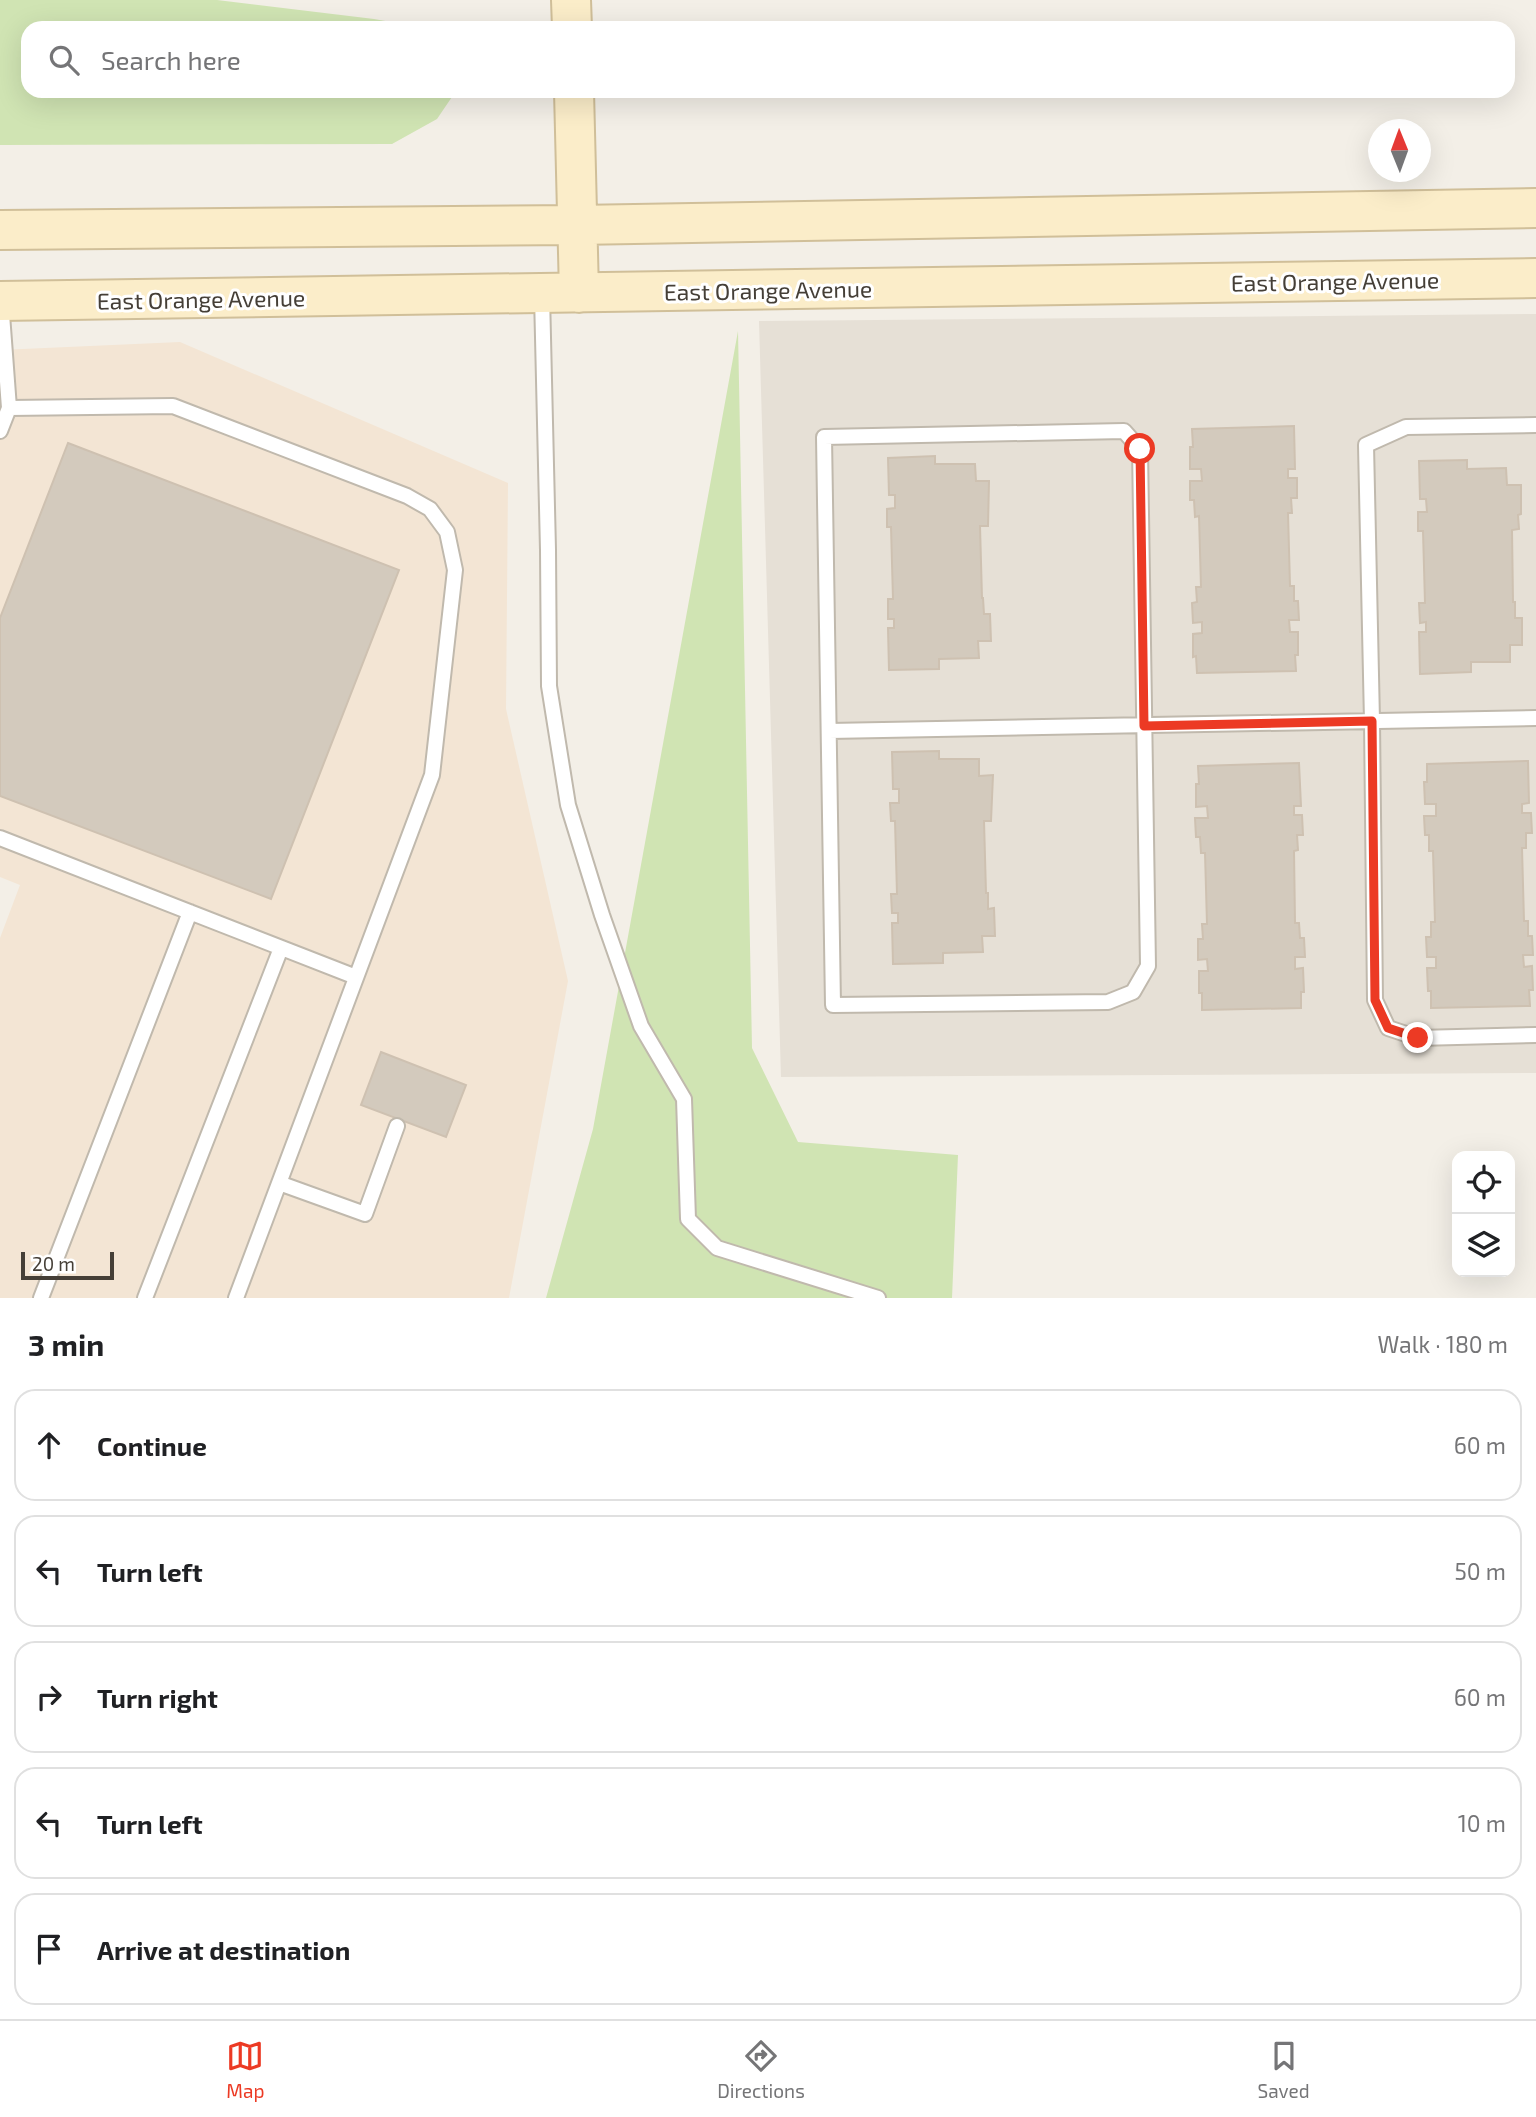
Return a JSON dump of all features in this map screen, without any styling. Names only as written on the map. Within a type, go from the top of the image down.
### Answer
[{"type":"street","points":[[571,0],[572,21]]},
{"type":"street","points":[[560,294],[577,225],[573,98]]},
{"type":"street","points":[[0,230],[577,225],[1536,208]]},
{"type":"street","name":"East Orange Avenue","points":[[1,301],[1536,278]]},
{"type":"lane","points":[[560,294],[548,551],[548,686],[568,805],[601,915],[641,1026],[684,1098],[688,1219],[717,1248],[878,1298]]},
{"type":"lane","points":[[0,431],[9,408],[1,301]]},
{"type":"lane","points":[[9,408],[173,406],[407,496],[430,509],[447,532],[455,570],[432,775],[236,1298]]},
{"type":"lane","points":[[1536,425],[1406,427],[1366,445],[1375,1000],[1388,1028],[1418,1038],[1536,1035]]},
{"type":"lane","points":[[1124,431],[1140,449],[1144,726],[1148,967],[1133,992],[1108,1002],[833,1005],[824,437],[1124,431]]},
{"type":"lane","points":[[829,731],[1536,718]]},
{"type":"lane","points":[[0,838],[356,977]]},
{"type":"lane","points":[[41,1298],[190,912]]},
{"type":"lane","points":[[145,1298],[281,948]]},
{"type":"lane","points":[[279,1183],[365,1214],[397,1126]]},
{"type":"shaded area","points":[[1536,314],[1536,1073],[781,1077],[759,321]]},
{"type":"shaded area","points":[[180,342],[508,483],[506,709],[568,981],[509,1298],[0,1298],[0,938],[20,885],[0,877],[0,350]]},
{"type":"green space","points":[[0,0],[217,0],[385,21],[21,21],[21,98],[451,98],[437,119],[392,144],[0,145]]},
{"type":"green space","points":[[738,331],[752,1048],[798,1142],[958,1155],[952,1298],[546,1298],[593,1129]]},
{"type":"building","points":[[1294,426],[1295,469],[1288,469],[1288,478],[1297,478],[1297,498],[1291,498],[1292,513],[1288,513],[1290,586],[1294,586],[1294,601],[1298,601],[1299,620],[1289,620],[1290,632],[1298,632],[1296,671],[1197,673],[1196,656],[1193,657],[1193,634],[1202,633],[1202,622],[1193,623],[1192,603],[1197,602],[1196,587],[1201,587],[1199,516],[1195,517],[1194,500],[1190,500],[1190,481],[1202,481],[1201,469],[1190,469],[1192,429]]},
{"type":"building","points":[[68,443],[399,570],[271,899],[0,796],[0,618]]},
{"type":"building","points":[[935,456],[935,464],[975,464],[976,481],[989,481],[988,526],[980,526],[982,598],[984,614],[990,614],[991,641],[978,641],[979,658],[939,659],[939,669],[889,670],[888,628],[894,628],[894,619],[888,619],[888,599],[893,599],[891,527],[887,527],[887,509],[895,508],[895,495],[889,495],[888,458]]},
{"type":"building","points":[[1467,460],[1467,469],[1506,468],[1507,485],[1521,485],[1519,529],[1512,530],[1513,602],[1515,618],[1522,618],[1522,645],[1510,645],[1510,662],[1471,662],[1471,672],[1420,674],[1419,632],[1426,632],[1426,622],[1420,623],[1419,603],[1425,603],[1423,531],[1418,531],[1418,512],[1427,512],[1426,499],[1420,499],[1419,461]]},
{"type":"building","points":[[939,751],[939,759],[979,759],[979,776],[993,775],[991,821],[984,821],[986,893],[988,909],[994,908],[995,936],[982,936],[983,952],[943,953],[943,963],[893,964],[892,923],[898,923],[898,913],[892,913],[891,894],[897,894],[895,821],[891,821],[890,803],[899,803],[899,789],[893,789],[892,752]]},
{"type":"building","points":[[1528,761],[1529,803],[1522,804],[1522,813],[1531,813],[1532,833],[1526,833],[1526,848],[1522,848],[1524,921],[1528,921],[1528,936],[1532,936],[1533,955],[1523,955],[1524,967],[1532,966],[1533,990],[1529,990],[1530,1006],[1431,1008],[1427,968],[1436,968],[1436,957],[1427,957],[1426,937],[1431,937],[1431,922],[1435,922],[1433,851],[1429,851],[1429,835],[1425,835],[1424,816],[1436,816],[1436,804],[1425,804],[1427,764]]},
{"type":"building","points":[[1299,763],[1301,806],[1294,806],[1294,815],[1302,815],[1303,835],[1297,835],[1298,850],[1294,851],[1295,923],[1299,923],[1300,938],[1304,938],[1305,957],[1295,957],[1295,969],[1303,968],[1304,992],[1301,992],[1301,1008],[1202,1010],[1199,971],[1208,971],[1207,959],[1198,960],[1198,939],[1203,939],[1202,924],[1207,924],[1205,853],[1201,853],[1200,837],[1196,837],[1195,818],[1208,818],[1207,806],[1196,807],[1198,766]]},
{"type":"building","points":[[381,1052],[466,1085],[446,1137],[361,1105]]},
{"type":"route","points":[[1140,449],[1144,726],[1372,721],[1375,1000],[1388,1028],[1418,1038]]}]
